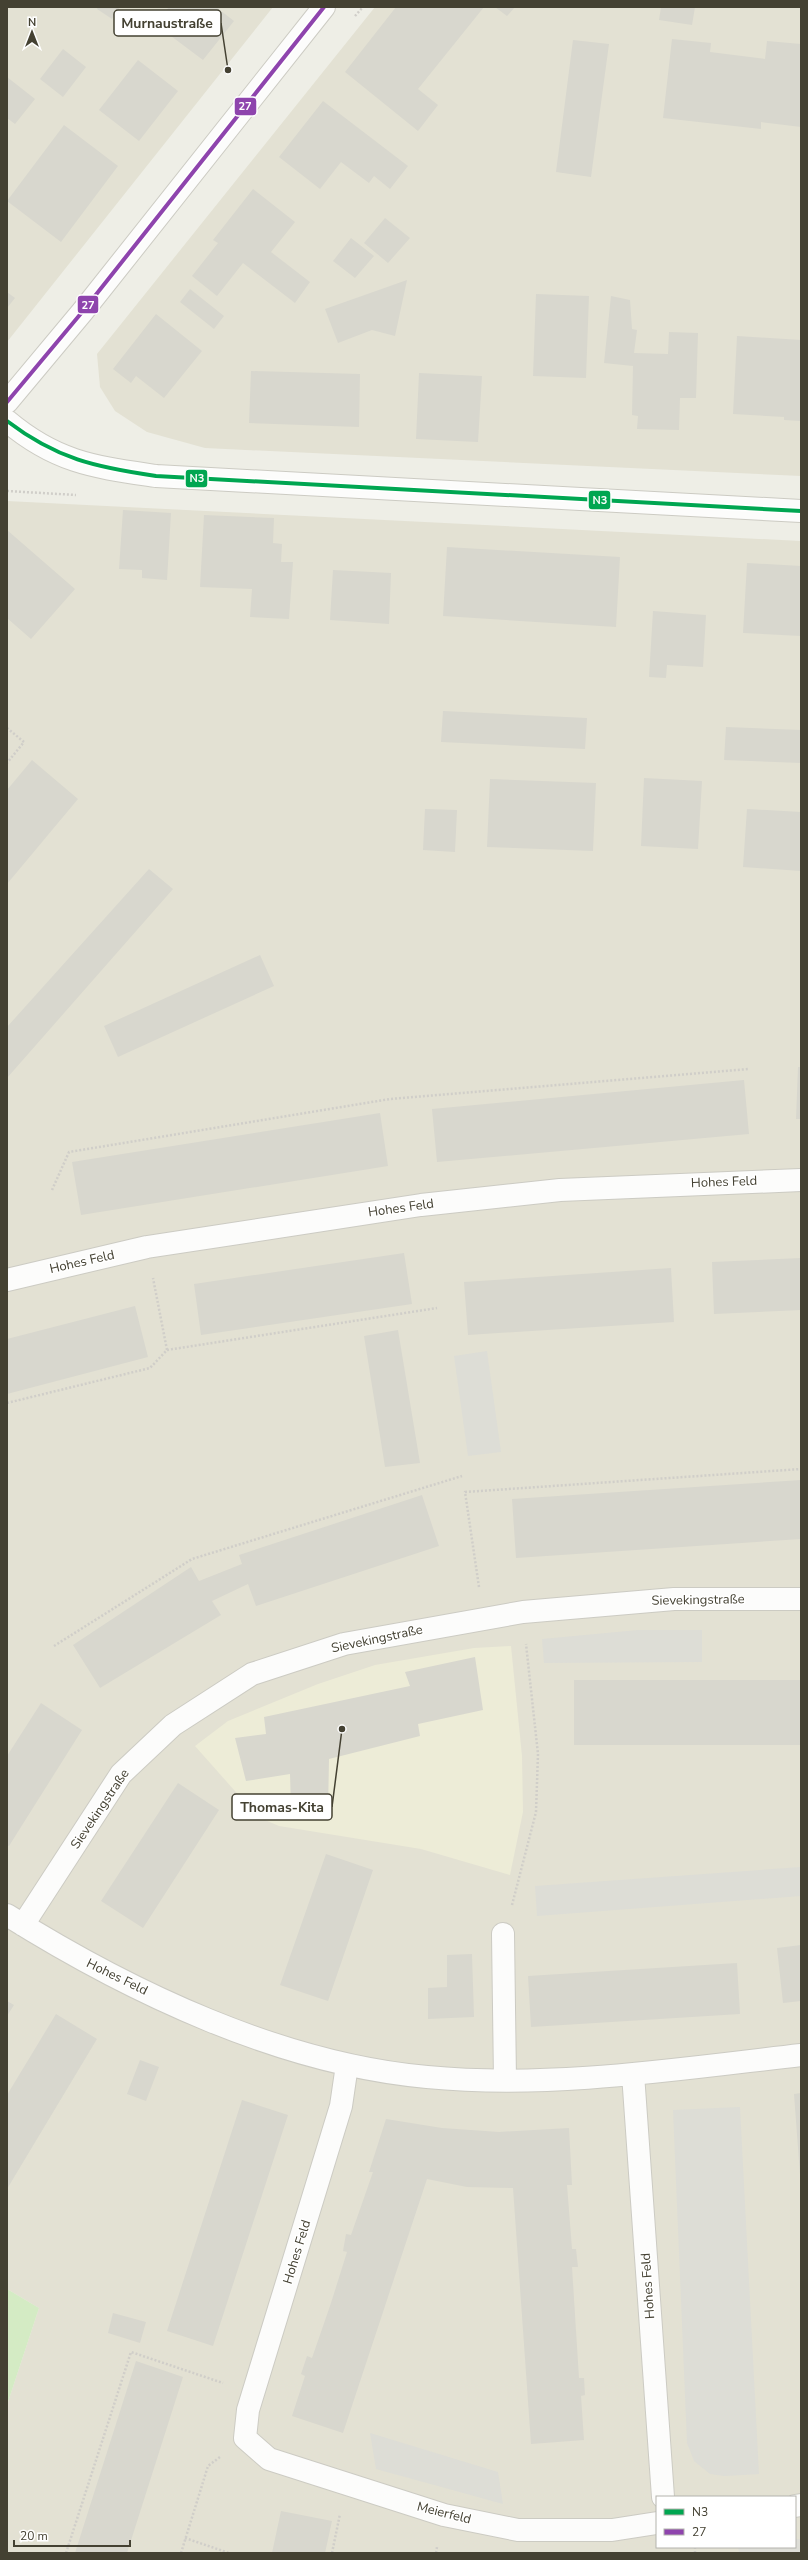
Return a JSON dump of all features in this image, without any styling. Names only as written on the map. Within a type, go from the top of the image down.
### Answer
[{"type":"street","points":[[7,402],[83,311],[324,7]]},
{"type":"street","points":[[7,421],[22,433],[54,453],[92,467],[156,476],[801,511]]},
{"type":"street","name":"Hohes Feld","points":[[7,1280],[147,1247],[421,1205],[560,1190],[801,1180]]},
{"type":"street","name":"Sievekingstraße","points":[[15,1920],[121,1774],[173,1725],[252,1674],[344,1644],[484,1617],[523,1612],[674,1599],[801,1599]]},
{"type":"street","name":"Hohes Feld","points":[[15,1920],[72,1955],[197,2015],[272,2044],[347,2065],[427,2078],[506,2080],[633,2074],[801,2054]]},
{"type":"street","points":[[504,1934],[506,2080]]},
{"type":"street","name":"Hohes Feld","points":[[245,2438],[248,2410],[341,2106],[347,2065]]},
{"type":"street","name":"Hohes Feld","points":[[633,2074],[663,2496]]},
{"type":"street","name":"Meierfeld","points":[[245,2438],[269,2459],[444,2515],[518,2530],[612,2530],[656,2523]]},
{"type":"path","points":[[7,728],[24,742],[7,763]]},
{"type":"path","points":[[52,1190],[69,1152],[390,1099],[749,1070]]},
{"type":"path","points":[[147,1247],[167,1350]]},
{"type":"path","points":[[7,1403],[150,1368],[167,1350],[437,1308]]},
{"type":"path","points":[[484,1617],[465,1492],[801,1469]]},
{"type":"path","points":[[54,1646],[192,1559],[462,1476]]},
{"type":"path","points":[[504,1934],[521,1877],[536,1812],[538,1754],[528,1658]]},
{"type":"path","points":[[66,2553],[131,2352],[254,2393]]},
{"type":"path","points":[[181,2553],[208,2466],[245,2438]]},
{"type":"path","points":[[332,2553],[347,2484]]},
{"type":"path","points":[[185,2538],[229,2553]]},
{"type":"shaded area","points":[[7,7],[273,7],[7,342]]},
{"type":"shaded area","points":[[375,7],[801,7],[801,476],[205,448],[147,432],[115,411],[100,387],[97,354]]},
{"type":"shaded area","points":[[7,501],[801,541],[801,2553],[7,2553],[7,2405],[39,2308],[7,2289]]},
{"type":"shaded area","points":[[487,1351],[501,1452],[468,1456],[454,1356]]},
{"type":"shaded area","points":[[638,1630],[702,1630],[702,1662],[544,1663],[542,1639]]},
{"type":"shaded area","points":[[511,1646],[522,1756],[523,1812],[510,1875],[421,1849],[279,1826],[258,1817],[195,1746],[228,1721],[318,1684],[375,1665],[474,1648]]},
{"type":"shaded area","points":[[801,1867],[801,1896],[537,1916],[535,1886]]},
{"type":"shaded area","points":[[740,2107],[759,2474],[724,2476],[710,2474],[694,2461],[687,2443],[673,2110]]},
{"type":"shaded area","points":[[370,2433],[498,2472],[503,2504],[376,2469]]},
{"type":"shaded area","points":[[796,2539],[801,2539],[801,2553],[739,2553],[738,2548],[796,2548]]},
{"type":"green space","points":[[7,2289],[39,2308],[7,2405]]},
{"type":"building","points":[[98,7],[120,7],[112,19],[97,9]]},
{"type":"building","points":[[169,7],[216,7],[234,21],[203,60],[155,24]]},
{"type":"building","points":[[396,7],[484,7],[418,89],[438,105],[418,131],[345,72]]},
{"type":"building","points":[[495,7],[515,7],[507,16]]},
{"type":"building","points":[[661,7],[695,7],[692,25],[659,20]]},
{"type":"building","points":[[672,39],[711,43],[710,52],[765,59],[767,41],[801,44],[801,127],[761,122],[761,129],[663,118]]},
{"type":"building","points":[[573,40],[609,44],[591,177],[556,172]]},
{"type":"building","points":[[63,49],[86,67],[63,97],[40,79]]},
{"type":"building","points":[[138,60],[178,91],[139,141],[99,110]]},
{"type":"building","points":[[7,77],[35,99],[15,124],[7,118]]},
{"type":"building","points":[[323,101],[408,166],[390,189],[374,176],[369,183],[341,162],[320,189],[279,157]]},
{"type":"building","points":[[64,125],[118,166],[61,242],[7,201]]},
{"type":"building","points":[[253,189],[295,222],[271,252],[310,282],[295,303],[243,263],[217,296],[192,276],[218,243],[213,240]]},
{"type":"building","points":[[385,218],[410,238],[388,263],[364,243]]},
{"type":"building","points":[[351,238],[374,256],[355,278],[333,261]]},
{"type":"building","points":[[407,280],[395,336],[372,330],[338,343],[325,309]]},
{"type":"building","points":[[190,289],[224,316],[214,329],[180,302]]},
{"type":"building","points":[[7,292],[15,298],[7,308]]},
{"type":"building","points":[[536,294],[589,296],[586,378],[533,376]]},
{"type":"building","points":[[611,296],[630,300],[632,329],[637,330],[634,353],[668,354],[669,332],[698,333],[696,398],[680,398],[679,430],[637,429],[638,416],[632,415],[633,366],[604,363]]},
{"type":"building","points":[[156,314],[202,351],[164,398],[136,376],[131,383],[113,369]]},
{"type":"building","points":[[737,336],[801,340],[801,421],[784,420],[784,417],[733,414]]},
{"type":"building","points":[[251,371],[360,374],[359,427],[249,423]]},
{"type":"building","points":[[419,373],[482,376],[478,442],[416,439]]},
{"type":"building","points":[[123,510],[171,513],[167,580],[142,578],[142,570],[119,569]]},
{"type":"building","points":[[204,515],[274,518],[273,543],[282,544],[281,562],[293,562],[289,619],[250,617],[252,589],[200,587]]},
{"type":"building","points":[[7,530],[75,589],[31,639],[7,618]]},
{"type":"building","points":[[447,547],[620,557],[616,627],[443,616]]},
{"type":"building","points":[[747,563],[801,566],[801,636],[743,633]]},
{"type":"building","points":[[333,570],[391,573],[389,624],[330,620]]},
{"type":"building","points":[[653,611],[706,615],[703,667],[667,665],[666,678],[649,677]]},
{"type":"building","points":[[443,711],[587,718],[585,749],[441,742]]},
{"type":"building","points":[[726,727],[801,730],[801,763],[724,760]]},
{"type":"building","points":[[32,760],[78,799],[7,884],[7,790]]},
{"type":"building","points":[[644,778],[702,781],[698,849],[641,846]]},
{"type":"building","points":[[490,779],[596,783],[593,851],[487,847]]},
{"type":"building","points":[[425,809],[457,810],[455,852],[423,850]]},
{"type":"building","points":[[747,809],[801,812],[801,871],[743,867]]},
{"type":"building","points":[[149,869],[173,889],[7,1078],[7,1027]]},
{"type":"building","points":[[260,955],[274,986],[118,1057],[104,1026]]},
{"type":"building","points":[[798,1067],[801,1067],[801,1119],[796,1119]]},
{"type":"building","points":[[744,1080],[749,1134],[437,1162],[432,1109]]},
{"type":"building","points":[[380,1113],[388,1166],[81,1215],[72,1162]]},
{"type":"building","points":[[404,1253],[412,1304],[201,1335],[194,1284]]},
{"type":"building","points":[[801,1258],[801,1310],[714,1314],[712,1262]]},
{"type":"building","points":[[671,1268],[674,1322],[468,1335],[464,1282]]},
{"type":"building","points":[[135,1306],[148,1357],[7,1394],[7,1339]]},
{"type":"building","points":[[398,1330],[420,1463],[385,1467],[364,1336]]},
{"type":"building","points":[[801,1480],[801,1539],[516,1558],[512,1499]]},
{"type":"building","points":[[422,1495],[439,1546],[256,1606],[248,1584],[212,1601],[221,1615],[100,1688],[73,1645],[191,1567],[199,1581],[242,1564],[239,1555]]},
{"type":"building","points":[[475,1657],[483,1710],[418,1724],[420,1736],[329,1759],[328,1811],[291,1808],[290,1774],[246,1781],[235,1738],[266,1734],[264,1717],[410,1686],[405,1672]]},
{"type":"building","points":[[574,1680],[801,1680],[801,1745],[574,1745]]},
{"type":"building","points":[[41,1703],[82,1730],[9,1846],[7,1845],[7,1756]]},
{"type":"building","points":[[178,1783],[219,1810],[143,1928],[101,1901]]},
{"type":"building","points":[[326,1854],[373,1870],[328,2001],[280,1985]]},
{"type":"building","points":[[801,1945],[801,2001],[783,2003],[777,1948]]},
{"type":"building","points":[[472,1954],[474,2017],[428,2019],[428,1988],[447,1987],[447,1955]]},
{"type":"building","points":[[737,1963],[740,2014],[531,2027],[528,1976]]},
{"type":"building","points":[[7,2001],[14,2005],[7,2016]]},
{"type":"building","points":[[56,2014],[97,2039],[7,2189],[7,2095]]},
{"type":"building","points":[[140,2060],[159,2067],[146,2101],[127,2094]]},
{"type":"building","points":[[801,2093],[801,2175],[800,2175],[794,2094]]},
{"type":"building","points":[[242,2100],[288,2115],[213,2346],[167,2331]]},
{"type":"building","points":[[386,2119],[442,2128],[499,2132],[569,2128],[572,2185],[567,2185],[572,2249],[576,2249],[578,2267],[572,2267],[579,2378],[584,2378],[585,2395],[581,2396],[584,2440],[531,2444],[513,2188],[467,2187],[427,2179],[343,2433],[292,2416],[305,2376],[301,2374],[307,2356],[312,2358],[331,2303],[347,2252],[343,2251],[346,2234],[351,2235],[373,2172],[369,2172]]},
{"type":"building","points":[[113,2313],[146,2322],[140,2343],[108,2333]]},
{"type":"building","points":[[136,2361],[183,2377],[127,2553],[75,2553]]},
{"type":"building","points":[[281,2511],[332,2521],[325,2553],[272,2553]]},
{"type":"transit line","name":"27","points":[[7,402],[83,311],[324,7]]},
{"type":"transit line","name":"N3","points":[[7,421],[25,434],[60,453],[95,465],[156,476],[801,511]]},
{"type":"place","name":"Murnaustraße","points":[[228,70]]},
{"type":"place","name":"Thomas-Kita","points":[[342,1729]]}]
